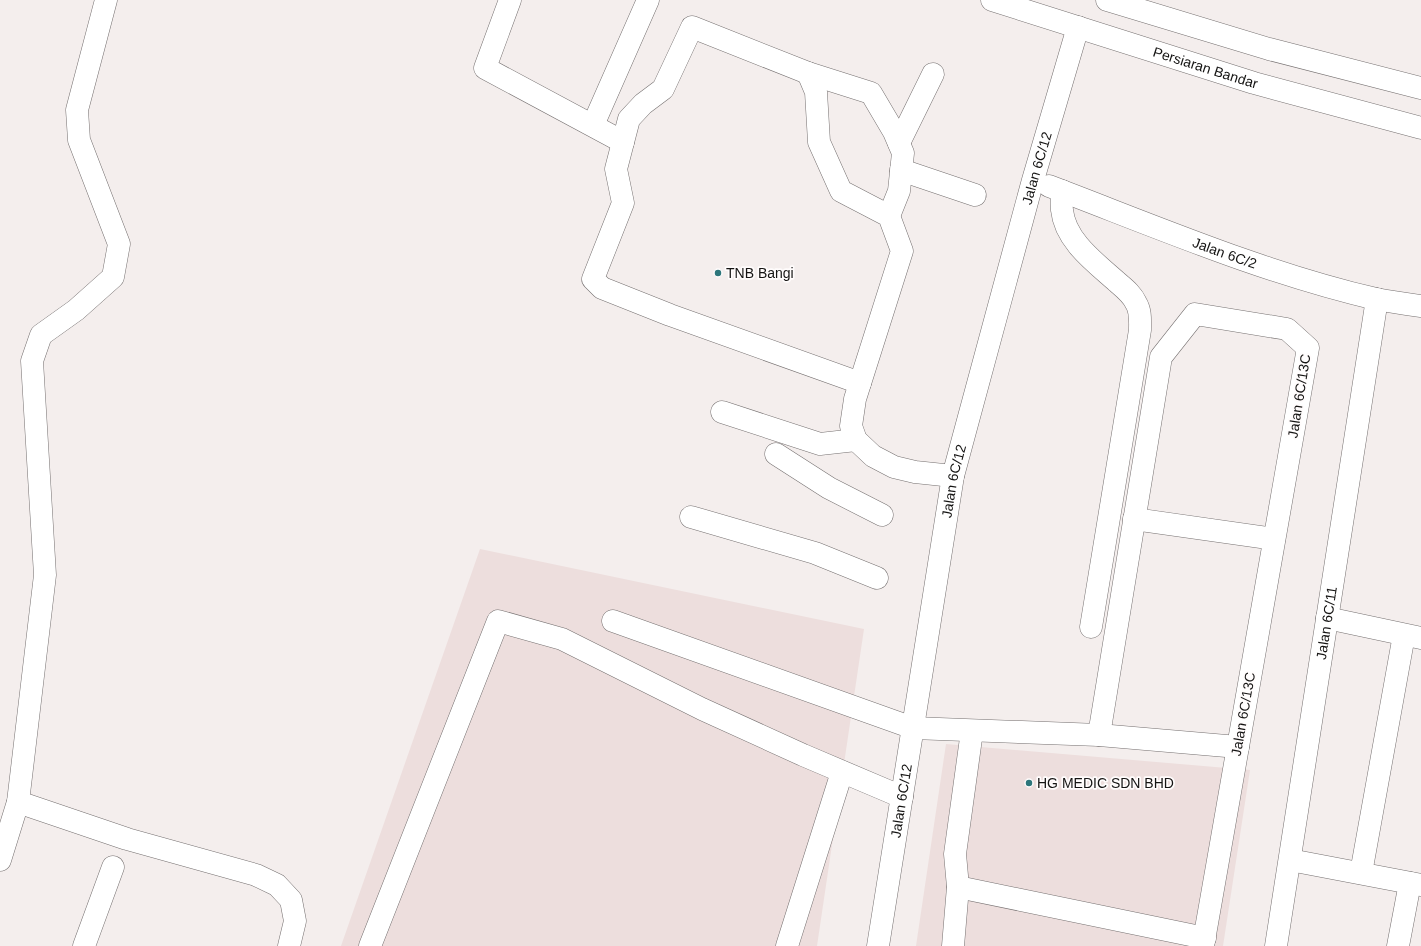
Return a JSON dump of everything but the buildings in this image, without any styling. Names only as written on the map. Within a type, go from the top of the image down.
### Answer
[{"type":"street","points":[[0,860],[18,802],[44,575],[32,362],[40,335],[76,310],[113,277],[119,244],[79,140],[77,110],[106,0]]},
{"type":"street","points":[[510,0],[485,68],[623,142]]},
{"type":"street","points":[[593,125],[648,0]]},
{"type":"street","name":"Persiaran Bandar","points":[[992,0],[1254,83],[1421,128]]},
{"type":"street","points":[[1107,0],[1269,49],[1421,88]]},
{"type":"street","points":[[860,383],[670,315],[602,288],[593,279],[623,203],[616,169],[629,119],[643,104],[663,89],[692,27],[808,73],[871,93],[894,132],[903,153],[899,191],[889,216]]},
{"type":"street","name":"Jalan 6C/12","points":[[878,946],[953,476],[1033,180],[1078,27]]},
{"type":"street","points":[[808,73],[816,92],[819,142],[841,191],[889,216],[902,251],[855,399],[851,426],[856,440],[873,456],[894,467],[915,472],[953,476]]},
{"type":"street","points":[[899,143],[933,74]]},
{"type":"street","points":[[901,170],[975,195]]},
{"type":"street","name":"Jalan 6C/2","points":[[1033,180],[1233,256],[1305,279],[1377,299],[1421,306]]},
{"type":"street","points":[[1062,191],[1062,210],[1066,224],[1074,239],[1085,253],[1126,290],[1136,302],[1140,315],[1138,338],[1091,627]]},
{"type":"street","name":"Jalan 6C/11","points":[[1276,946],[1377,299]]},
{"type":"street","name":"Jalan 6C/13C","points":[[1099,735],[1161,357],[1195,314],[1287,329],[1308,348],[1204,942]]},
{"type":"street","points":[[722,412],[820,444],[856,440]]},
{"type":"street","points":[[776,454],[829,488],[882,515]]},
{"type":"street","points":[[690,517],[815,553],[877,578]]},
{"type":"street","points":[[1134,519],[1274,539]]},
{"type":"street","points":[[1327,618],[1412,637],[1361,873]]},
{"type":"street","points":[[613,620],[913,728],[1099,735],[1238,747]]},
{"type":"street","points":[[370,946],[498,621],[562,640],[702,709],[842,772],[902,797]]},
{"type":"street","points":[[953,946],[958,887],[955,854],[972,731]]},
{"type":"street","points":[[787,946],[842,772]]},
{"type":"street","points":[[18,802],[127,839],[256,875],[277,885],[291,900],[295,921],[290,946]]},
{"type":"street","points":[[1290,860],[1415,884],[1398,946]]},
{"type":"street","points":[[84,946],[113,867]]},
{"type":"street","points":[[958,887],[1204,942]]},
{"type":"shaded area","points":[[480,549],[864,629],[817,946],[341,946]]},
{"type":"shaded area","points":[[946,744],[1250,770],[1223,946],[916,946]]},
{"type":"place","name":"TNB Bangi","points":[[718,273]]},
{"type":"place","name":"HG MEDIC SDN BHD","points":[[1029,783]]}]
